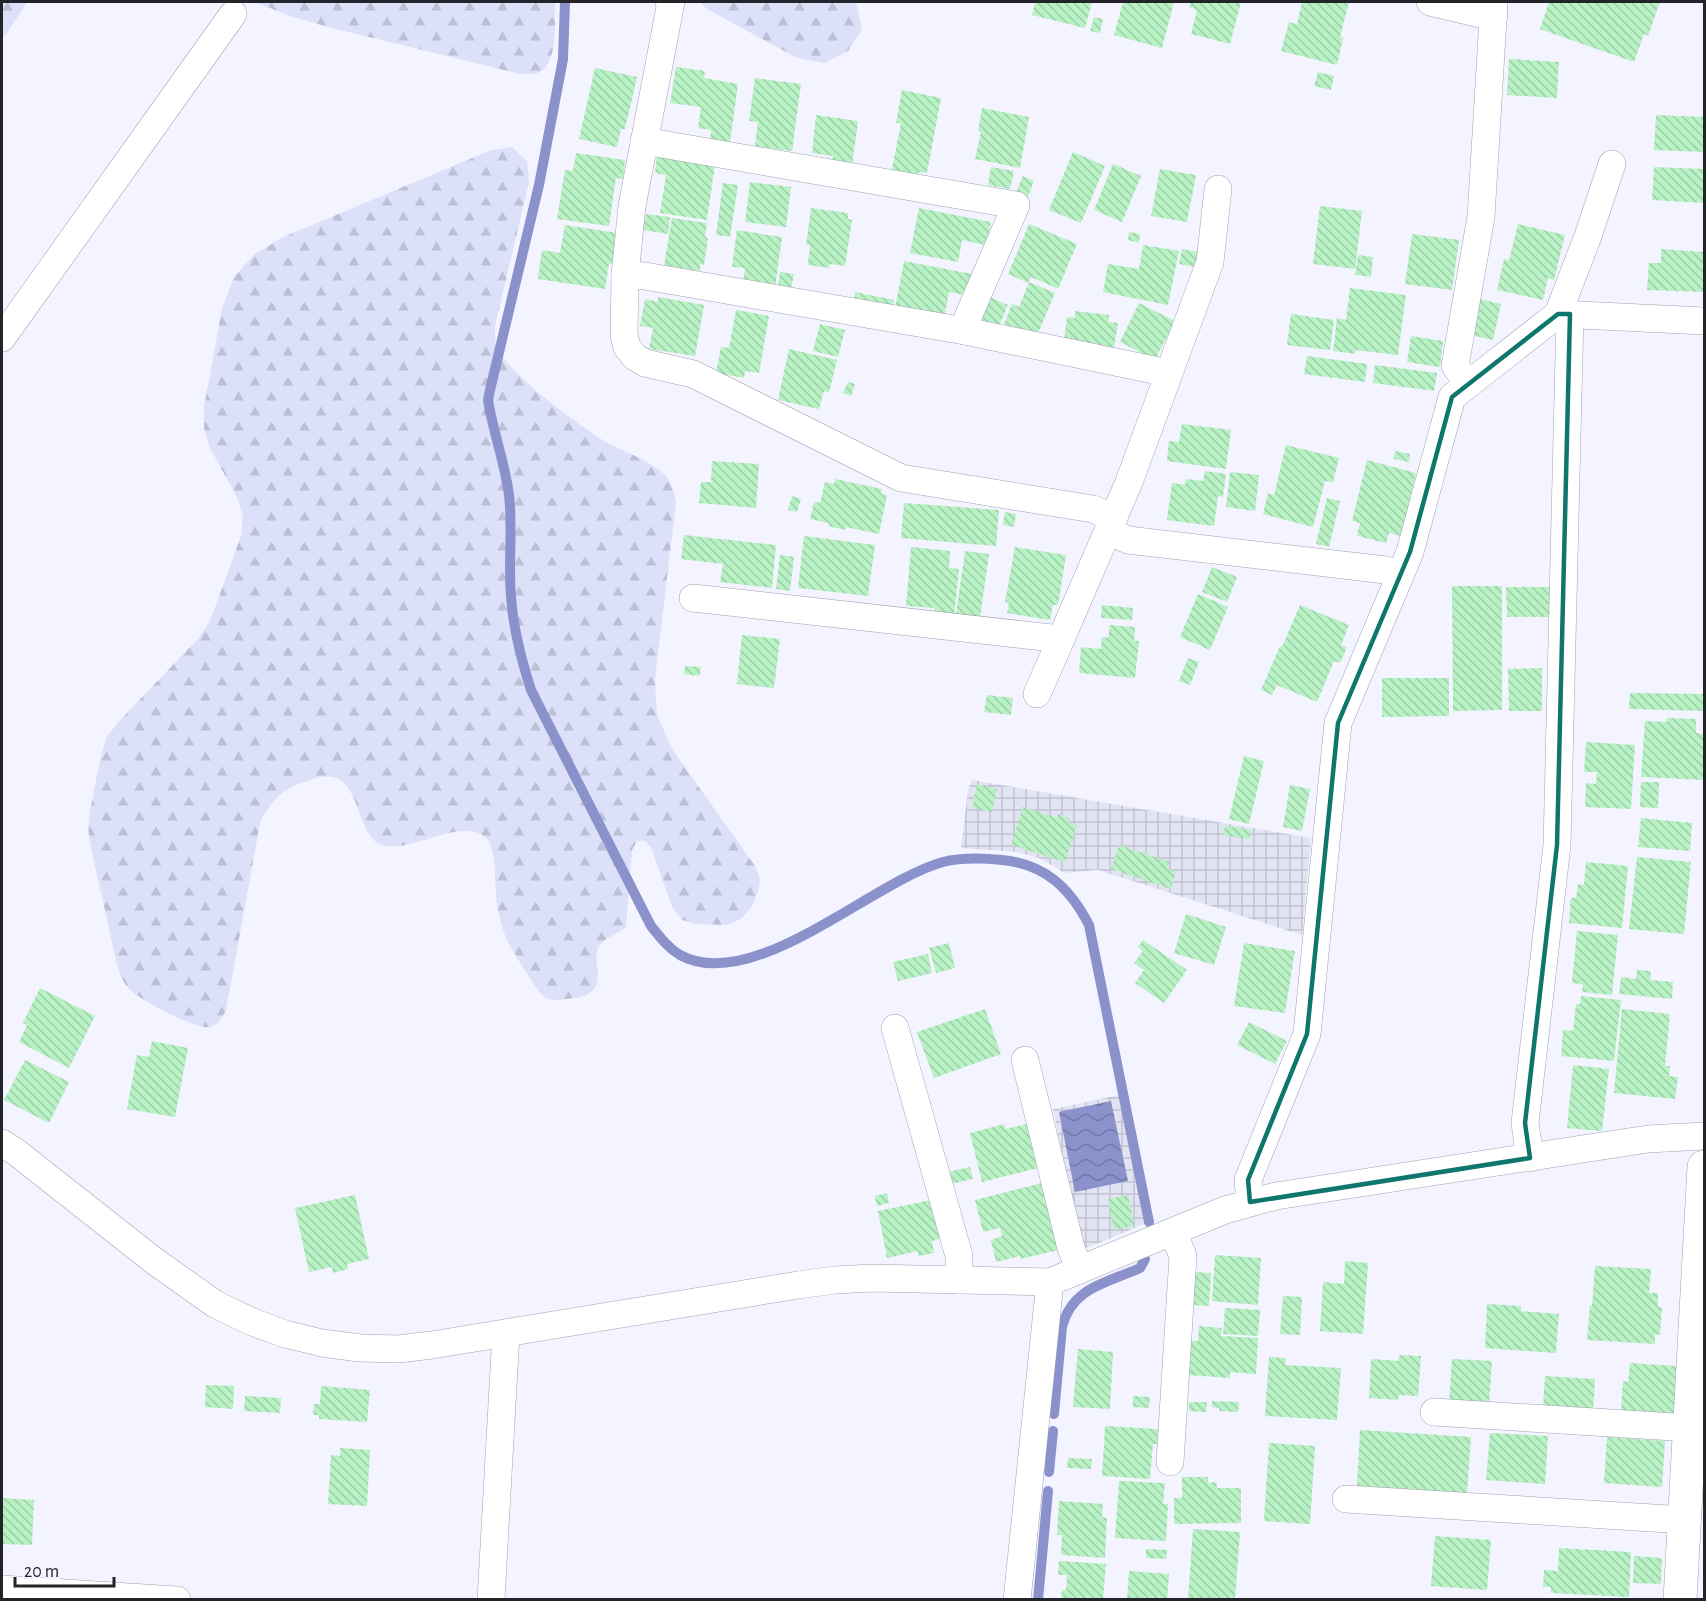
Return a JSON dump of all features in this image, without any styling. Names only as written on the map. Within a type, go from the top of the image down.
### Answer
[{"type":"street","points":[[669,2],[671,2],[632,206],[625,275],[624,335],[627,347],[635,357],[645,363],[693,374],[901,478],[1093,509],[1128,540],[1386,570],[1400,576]]},
{"type":"street","points":[[1430,2],[1481,14],[1494,8],[1481,218],[1455,366],[1469,384]]},
{"type":"street","points":[[2,338],[233,14]]},
{"type":"street","points":[[644,141],[1016,206],[968,317],[965,331]]},
{"type":"street","points":[[1530,1158],[1525,1123],[1557,845],[1564,314],[1612,164]]},
{"type":"street","points":[[1038,694],[1129,482],[1210,262],[1218,189]]},
{"type":"street","points":[[625,275],[645,276],[965,331],[1154,369],[1168,375]]},
{"type":"street","points":[[1250,1202],[1248,1180],[1307,1034],[1338,723],[1410,552],[1452,397],[1564,314],[1704,321]]},
{"type":"street","points":[[693,598],[1061,639]]},
{"type":"street","points":[[895,1028],[959,1256],[959,1280]]},
{"type":"street","points":[[1025,1060],[1071,1248],[1080,1270]]},
{"type":"street","points":[[2,1143],[184,1283],[215,1304],[250,1321],[285,1334],[322,1343],[360,1348],[398,1349],[807,1283],[872,1278],[1050,1282],[1225,1210],[1276,1196],[1648,1139],[1704,1136]]},
{"type":"street","points":[[1680,1599],[1704,1167]]},
{"type":"street","points":[[1170,1462],[1183,1256],[1173,1232]]},
{"type":"street","points":[[1017,1599],[1050,1282]]},
{"type":"street","points":[[491,1599],[506,1333]]},
{"type":"street","points":[[1434,1412],[1690,1428]]},
{"type":"street","points":[[1346,1499],[1685,1520]]},
{"type":"street","points":[[2,1589],[177,1599]]},
{"type":"highlighted area","points":[[1558,314],[1570,314],[1557,845],[1525,1123],[1530,1158],[1250,1202],[1248,1180],[1307,1034],[1338,723],[1410,552],[1452,397]]},
{"type":"shaded area","points":[[972,780],[1311,838],[1302,935],[1098,870],[1065,873],[1039,858],[1017,852],[961,848],[968,790]]},
{"type":"shaded area","points":[[1119,1095],[1144,1224],[1087,1248],[1081,1245],[1053,1109]]},
{"type":"green space","points":[[2,2],[27,2],[2,39]]},
{"type":"green space","points":[[255,2],[555,2],[554,43],[548,63],[542,70],[532,74],[520,74],[328,27],[290,16]]},
{"type":"green space","points":[[700,2],[854,2],[857,5],[862,29],[848,51],[825,63],[797,58],[707,9]]},
{"type":"green space","points":[[512,147],[527,161],[529,182],[495,326],[496,345],[513,369],[545,398],[606,442],[654,466],[670,482],[676,502],[655,679],[657,716],[674,752],[755,866],[760,879],[758,892],[751,908],[741,919],[726,925],[695,924],[682,920],[672,907],[651,847],[645,841],[637,841],[632,850],[626,927],[600,945],[596,957],[598,976],[595,987],[581,997],[552,1000],[543,996],[537,989],[504,933],[497,904],[492,851],[486,838],[477,832],[452,832],[409,844],[385,846],[376,842],[369,833],[349,789],[342,781],[332,777],[316,778],[294,786],[281,794],[271,804],[260,823],[226,1010],[213,1026],[203,1027],[193,1024],[144,1000],[129,989],[124,982],[118,969],[88,827],[106,738],[120,720],[197,640],[207,626],[241,536],[243,517],[237,497],[210,448],[204,428],[204,407],[222,309],[234,277],[254,255],[281,238],[489,151]]},
{"type":"water","points":[[1111,1101],[1128,1181],[1075,1192],[1059,1112]]},
{"type":"building","points":[[1035,2],[1092,2],[1085,28],[1032,15]]},
{"type":"building","points":[[1123,2],[1174,2],[1162,48],[1114,35]]},
{"type":"building","points":[[1191,2],[1241,2],[1230,44],[1191,34],[1197,10],[1189,7]]},
{"type":"building","points":[[1302,2],[1349,2],[1340,37],[1343,38],[1337,65],[1281,51],[1289,22],[1297,24]]},
{"type":"building","points":[[1549,2],[1660,2],[1648,36],[1644,34],[1634,62],[1540,29]]},
{"type":"building","points":[[1094,17],[1103,19],[1100,33],[1090,31]]},
{"type":"building","points":[[1509,59],[1559,62],[1557,98],[1507,95]]},
{"type":"building","points":[[676,67],[705,71],[704,78],[738,84],[730,142],[710,139],[711,130],[698,128],[701,107],[670,103]]},
{"type":"building","points":[[595,68],[637,77],[625,129],[621,129],[617,147],[579,139]]},
{"type":"building","points":[[1318,72],[1334,76],[1331,90],[1314,86]]},
{"type":"building","points":[[755,78],[801,84],[792,151],[755,146],[758,122],[749,121]]},
{"type":"building","points":[[902,90],[941,98],[927,173],[919,172],[918,180],[891,174],[901,123],[896,123]]},
{"type":"building","points":[[982,108],[1029,117],[1020,168],[975,159],[981,132],[978,131]]},
{"type":"building","points":[[816,115],[858,121],[852,165],[832,162],[833,156],[812,153]]},
{"type":"building","points":[[1656,115],[1704,117],[1704,152],[1654,150]]},
{"type":"building","points":[[1073,152],[1105,166],[1081,223],[1049,210]]},
{"type":"building","points":[[576,153],[625,160],[623,179],[616,178],[609,226],[557,219],[565,170],[573,171]]},
{"type":"building","points":[[657,156],[715,164],[707,220],[660,213],[666,175],[655,173]]},
{"type":"building","points":[[1113,164],[1141,176],[1122,222],[1094,210]]},
{"type":"building","points":[[991,167],[1014,171],[1010,189],[988,185]]},
{"type":"building","points":[[1654,167],[1704,169],[1704,203],[1652,200]]},
{"type":"building","points":[[1160,169],[1196,175],[1187,222],[1151,216]]},
{"type":"building","points":[[1023,176],[1034,181],[1026,202],[1014,197]]},
{"type":"building","points":[[750,182],[791,187],[786,227],[745,222]]},
{"type":"building","points":[[723,183],[738,185],[730,237],[716,235]]},
{"type":"building","points":[[1320,206],[1362,211],[1355,269],[1313,264]]},
{"type":"building","points":[[811,208],[848,213],[848,219],[852,220],[845,266],[830,264],[829,268],[808,265],[810,245],[806,245]]},
{"type":"building","points":[[919,208],[991,222],[986,245],[962,240],[958,262],[910,253]]},
{"type":"building","points":[[646,214],[670,217],[668,234],[643,230]]},
{"type":"building","points":[[672,218],[707,223],[705,237],[708,238],[704,265],[700,264],[700,271],[664,266]]},
{"type":"building","points":[[1029,224],[1077,244],[1058,289],[1031,277],[1028,283],[1008,274]]},
{"type":"building","points":[[1518,224],[1565,235],[1554,280],[1548,278],[1543,300],[1497,290],[1504,259],[1509,261]]},
{"type":"building","points":[[565,225],[617,233],[605,289],[538,279],[542,250],[560,253]]},
{"type":"building","points":[[737,230],[782,237],[775,288],[743,283],[745,268],[732,267]]},
{"type":"building","points":[[1129,232],[1140,234],[1139,243],[1128,240]]},
{"type":"building","points":[[1412,234],[1459,240],[1452,290],[1405,284]]},
{"type":"building","points":[[1143,245],[1179,251],[1168,305],[1103,292],[1108,264],[1139,269]]},
{"type":"building","points":[[1182,249],[1198,252],[1195,267],[1179,264]]},
{"type":"building","points":[[1661,249],[1704,252],[1704,292],[1647,290],[1649,263],[1661,263]]},
{"type":"building","points":[[1358,255],[1373,257],[1371,277],[1355,275]]},
{"type":"building","points":[[904,261],[972,274],[968,296],[949,292],[944,319],[895,309]]},
{"type":"building","points":[[780,272],[794,274],[791,289],[778,287]]},
{"type":"building","points":[[1029,282],[1055,293],[1036,338],[1004,324],[1012,304],[1019,307]]},
{"type":"building","points":[[1350,288],[1406,295],[1398,355],[1356,350],[1355,354],[1333,351],[1337,318],[1346,320]]},
{"type":"building","points":[[855,292],[894,300],[892,308],[854,301]]},
{"type":"building","points":[[658,297],[704,305],[695,356],[649,349],[653,328],[640,326],[645,299],[658,302]]},
{"type":"building","points":[[990,297],[1008,305],[998,328],[980,321]]},
{"type":"building","points":[[1480,299],[1501,304],[1493,340],[1471,335]]},
{"type":"building","points":[[1139,303],[1175,321],[1155,360],[1120,342]]},
{"type":"building","points":[[736,310],[769,316],[759,373],[745,371],[744,378],[716,373],[721,347],[729,348]]},
{"type":"building","points":[[1075,311],[1109,315],[1109,322],[1118,323],[1114,348],[1064,341],[1067,317],[1075,318]]},
{"type":"building","points":[[1291,314],[1334,320],[1330,350],[1287,345]]},
{"type":"building","points":[[820,324],[845,330],[838,357],[813,351]]},
{"type":"building","points":[[1411,336],[1443,341],[1440,367],[1407,362]]},
{"type":"building","points":[[789,349],[837,360],[829,392],[824,391],[819,409],[778,400]]},
{"type":"building","points":[[1307,356],[1367,364],[1365,382],[1304,374]]},
{"type":"building","points":[[1375,365],[1437,373],[1434,391],[1373,383]]},
{"type":"building","points":[[848,382],[855,384],[851,396],[843,393]]},
{"type":"building","points":[[1182,424],[1231,430],[1226,469],[1167,461],[1169,441],[1179,442]]},
{"type":"building","points":[[1286,445],[1339,458],[1333,482],[1325,481],[1313,527],[1263,514],[1268,493],[1274,495]]},
{"type":"building","points":[[1395,451],[1410,454],[1409,462],[1394,459]]},
{"type":"building","points":[[1367,460],[1416,473],[1401,536],[1389,533],[1386,543],[1357,536],[1360,523],[1352,521]]},
{"type":"building","points":[[712,461],[759,464],[756,508],[699,503],[701,482],[711,482]]},
{"type":"building","points":[[1205,471],[1226,474],[1223,497],[1218,496],[1214,526],[1167,520],[1172,483],[1185,485],[1186,479],[1203,481]]},
{"type":"building","points":[[1230,472],[1259,475],[1255,511],[1226,507]]},
{"type":"building","points":[[835,479],[882,489],[881,494],[887,495],[879,534],[846,527],[845,530],[828,526],[829,523],[810,519],[814,502],[820,503],[825,482],[834,484]]},
{"type":"building","points":[[792,496],[801,499],[797,512],[788,510]]},
{"type":"building","points":[[1327,498],[1340,501],[1329,547],[1316,544]]},
{"type":"building","points":[[904,503],[999,510],[996,546],[901,538]]},
{"type":"building","points":[[1005,512],[1016,514],[1014,527],[1003,525]]},
{"type":"building","points":[[684,535],[776,545],[772,588],[720,582],[723,564],[681,559]]},
{"type":"building","points":[[804,536],[875,545],[868,596],[798,588]]},
{"type":"building","points":[[911,547],[950,551],[949,568],[959,569],[954,616],[934,614],[935,608],[906,606]]},
{"type":"building","points":[[1015,547],[1066,555],[1058,605],[1053,605],[1050,620],[1007,613],[1009,603],[1005,602]]},
{"type":"building","points":[[965,551],[989,554],[980,618],[956,614]]},
{"type":"building","points":[[780,555],[794,557],[790,591],[776,589]]},
{"type":"building","points":[[1212,567],[1237,577],[1227,602],[1202,592]]},
{"type":"building","points":[[1452,586],[1502,586],[1502,710],[1453,711]]},
{"type":"building","points":[[1506,587],[1550,587],[1550,617],[1507,617]]},
{"type":"building","points":[[1198,594],[1228,607],[1210,650],[1180,637]]},
{"type":"building","points":[[1102,605],[1133,608],[1132,620],[1101,618]]},
{"type":"building","points":[[1300,605],[1349,625],[1341,645],[1347,647],[1340,663],[1334,661],[1317,702],[1277,685],[1272,695],[1261,690]]},
{"type":"building","points":[[1110,625],[1135,627],[1134,641],[1139,641],[1135,678],[1079,673],[1081,647],[1101,649],[1102,637],[1108,638]]},
{"type":"building","points":[[742,635],[780,639],[774,688],[737,684]]},
{"type":"building","points":[[1188,658],[1199,662],[1190,685],[1179,681]]},
{"type":"building","points":[[685,666],[701,667],[700,676],[684,674]]},
{"type":"building","points":[[1542,668],[1542,711],[1509,711],[1508,669]]},
{"type":"building","points":[[1382,678],[1449,678],[1449,716],[1382,717]]},
{"type":"building","points":[[1630,693],[1704,694],[1704,711],[1629,709]]},
{"type":"building","points":[[987,695],[1013,698],[1011,715],[984,712]]},
{"type":"building","points":[[1667,718],[1696,719],[1696,733],[1704,734],[1704,780],[1641,777],[1645,721],[1667,722]]},
{"type":"building","points":[[1586,742],[1635,745],[1631,809],[1585,807],[1586,783],[1596,784],[1597,772],[1584,772]]},
{"type":"building","points":[[1244,756],[1264,761],[1249,824],[1229,819]]},
{"type":"building","points":[[1641,782],[1659,782],[1658,808],[1640,807]]},
{"type":"building","points":[[977,784],[997,789],[992,812],[972,808]]},
{"type":"building","points":[[1290,785],[1310,789],[1302,831],[1283,827]]},
{"type":"building","points":[[1023,807],[1057,818],[1058,814],[1070,818],[1068,822],[1077,825],[1065,862],[1011,845]]},
{"type":"building","points":[[1641,818],[1692,823],[1690,851],[1638,847]]},
{"type":"building","points":[[1225,826],[1251,830],[1249,839],[1223,835]]},
{"type":"building","points":[[1119,845],[1170,862],[1167,869],[1176,872],[1171,889],[1111,869]]},
{"type":"building","points":[[1637,857],[1691,862],[1684,934],[1629,929]]},
{"type":"building","points":[[1586,862],[1628,866],[1622,928],[1569,923],[1571,898],[1576,898],[1578,884],[1584,885]]},
{"type":"building","points":[[1186,914],[1226,927],[1214,965],[1174,953]]},
{"type":"building","points":[[1577,931],[1618,935],[1612,995],[1582,992],[1583,984],[1572,983]]},
{"type":"building","points":[[1143,940],[1187,970],[1164,1003],[1135,983],[1144,970],[1134,963],[1143,951],[1138,947]]},
{"type":"building","points":[[949,943],[955,968],[936,973],[929,948]]},
{"type":"building","points":[[1244,943],[1295,951],[1285,1013],[1234,1006]]},
{"type":"building","points":[[928,954],[932,973],[898,981],[893,962]]},
{"type":"building","points":[[1637,970],[1651,971],[1650,980],[1673,982],[1672,999],[1619,994],[1621,977],[1636,979]]},
{"type":"building","points":[[40,988],[95,1016],[69,1068],[19,1042],[27,1025],[23,1023]]},
{"type":"building","points":[[1581,996],[1621,1000],[1614,1061],[1561,1056],[1563,1030],[1573,1031],[1576,1004],[1580,1004]]},
{"type":"building","points":[[985,1009],[1001,1054],[934,1078],[917,1032]]},
{"type":"building","points":[[1622,1009],[1670,1014],[1665,1066],[1670,1066],[1669,1076],[1678,1077],[1675,1099],[1614,1093]]},
{"type":"building","points":[[1249,1022],[1287,1041],[1275,1064],[1237,1045]]},
{"type":"building","points":[[152,1041],[188,1048],[175,1117],[127,1109],[137,1055],[149,1057]]},
{"type":"building","points":[[25,1060],[69,1082],[49,1123],[4,1100]]},
{"type":"building","points":[[1573,1065],[1609,1069],[1602,1131],[1567,1128]]},
{"type":"building","points":[[1004,1124],[1005,1129],[1027,1124],[1038,1168],[982,1182],[970,1133]]},
{"type":"building","points":[[970,1167],[973,1179],[951,1184],[948,1172]]},
{"type":"building","points":[[1042,1183],[1059,1250],[996,1262],[991,1240],[1002,1236],[1000,1228],[983,1232],[975,1200]]},
{"type":"building","points":[[887,1193],[889,1203],[877,1206],[875,1196]]},
{"type":"building","points":[[355,1195],[369,1259],[347,1264],[348,1269],[333,1273],[332,1267],[309,1272],[295,1208]]},
{"type":"building","points":[[1128,1195],[1134,1226],[1114,1230],[1108,1199]]},
{"type":"building","points":[[932,1200],[940,1239],[932,1241],[934,1253],[918,1256],[918,1251],[887,1258],[878,1211]]},
{"type":"building","points":[[1215,1255],[1261,1258],[1258,1305],[1212,1301]]},
{"type":"building","points":[[1345,1261],[1368,1263],[1363,1334],[1320,1331],[1323,1282],[1344,1284]]},
{"type":"building","points":[[1595,1266],[1651,1269],[1649,1293],[1658,1293],[1658,1307],[1662,1307],[1660,1335],[1655,1334],[1655,1344],[1587,1340]]},
{"type":"building","points":[[1195,1272],[1211,1273],[1209,1306],[1193,1305]]},
{"type":"building","points":[[1283,1296],[1302,1297],[1300,1335],[1280,1334]]},
{"type":"building","points":[[1487,1304],[1521,1306],[1521,1311],[1559,1314],[1556,1353],[1485,1348]]},
{"type":"building","points":[[1225,1308],[1260,1310],[1258,1336],[1223,1334]]},
{"type":"building","points":[[1199,1326],[1222,1328],[1221,1336],[1258,1338],[1256,1374],[1230,1372],[1230,1378],[1188,1375],[1191,1341],[1198,1341]]},
{"type":"building","points":[[1078,1349],[1113,1352],[1110,1409],[1073,1407]]},
{"type":"building","points":[[1399,1355],[1421,1356],[1418,1396],[1399,1395],[1398,1400],[1369,1398],[1371,1359],[1398,1361]]},
{"type":"building","points":[[1269,1357],[1286,1358],[1285,1365],[1341,1368],[1337,1420],[1265,1416]]},
{"type":"building","points":[[1452,1359],[1492,1361],[1489,1404],[1449,1401]]},
{"type":"building","points":[[1630,1363],[1677,1366],[1674,1415],[1621,1412],[1623,1381],[1628,1382]]},
{"type":"building","points":[[1545,1376],[1595,1379],[1593,1412],[1543,1408]]},
{"type":"building","points":[[206,1385],[234,1386],[233,1409],[205,1407]]},
{"type":"building","points":[[321,1386],[370,1390],[367,1422],[319,1419],[319,1415],[313,1415],[314,1404],[320,1404]]},
{"type":"building","points":[[245,1396],[281,1398],[280,1413],[244,1411]]},
{"type":"building","points":[[1133,1396],[1150,1397],[1149,1408],[1133,1407]]},
{"type":"building","points":[[1212,1401],[1239,1402],[1238,1412],[1219,1411],[1219,1408],[1212,1407]]},
{"type":"building","points":[[1189,1402],[1207,1402],[1206,1412],[1189,1411]]},
{"type":"building","points":[[1105,1426],[1158,1429],[1157,1444],[1153,1444],[1150,1479],[1102,1476]]},
{"type":"building","points":[[1360,1430],[1471,1437],[1467,1493],[1357,1486]]},
{"type":"building","points":[[1490,1433],[1548,1436],[1545,1484],[1486,1480]]},
{"type":"building","points":[[1607,1437],[1665,1441],[1662,1487],[1604,1483]]},
{"type":"building","points":[[1269,1443],[1315,1446],[1310,1524],[1264,1521]]},
{"type":"building","points":[[340,1448],[370,1450],[367,1506],[328,1504],[331,1455],[340,1456]]},
{"type":"building","points":[[1068,1458],[1092,1459],[1091,1469],[1067,1468]]},
{"type":"building","points":[[1182,1477],[1208,1477],[1208,1483],[1216,1482],[1217,1488],[1241,1488],[1241,1523],[1174,1524],[1174,1498],[1182,1498]]},
{"type":"building","points":[[1119,1481],[1165,1483],[1163,1504],[1168,1504],[1166,1541],[1115,1538]]},
{"type":"building","points":[[2,1498],[34,1500],[32,1545],[2,1544]]},
{"type":"building","points":[[1059,1501],[1103,1504],[1102,1517],[1107,1518],[1105,1558],[1061,1555],[1062,1535],[1057,1535]]},
{"type":"building","points":[[1193,1529],[1240,1532],[1235,1600],[1188,1600]]},
{"type":"building","points":[[1435,1536],[1491,1540],[1487,1590],[1431,1586]]},
{"type":"building","points":[[1559,1548],[1631,1552],[1629,1597],[1551,1593],[1551,1587],[1543,1587],[1544,1570],[1558,1571]]},
{"type":"building","points":[[1146,1549],[1167,1550],[1166,1559],[1146,1558]]},
{"type":"building","points":[[1634,1556],[1662,1558],[1661,1584],[1633,1583]]},
{"type":"building","points":[[1059,1561],[1106,1564],[1103,1600],[1061,1600],[1062,1590],[1066,1590],[1067,1575],[1058,1575]]},
{"type":"building","points":[[1129,1571],[1169,1574],[1167,1600],[1127,1600]]},
{"type":"waterway","points":[[565,2],[563,59],[539,185],[488,400],[509,495],[512,608],[521,655],[531,690],[651,926],[668,946],[680,955],[709,963],[742,960],[777,948],[813,931],[915,873],[950,860],[980,858],[1017,862],[1054,880],[1073,900],[1089,925],[1149,1222]]},
{"type":"waterway","points":[[1054,1414],[1062,1327],[1067,1314],[1082,1295],[1092,1288],[1140,1268],[1145,1259]]},
{"type":"waterway","points":[[1049,1472],[1053,1431]]},
{"type":"waterway","points":[[1038,1600],[1048,1491]]}]
